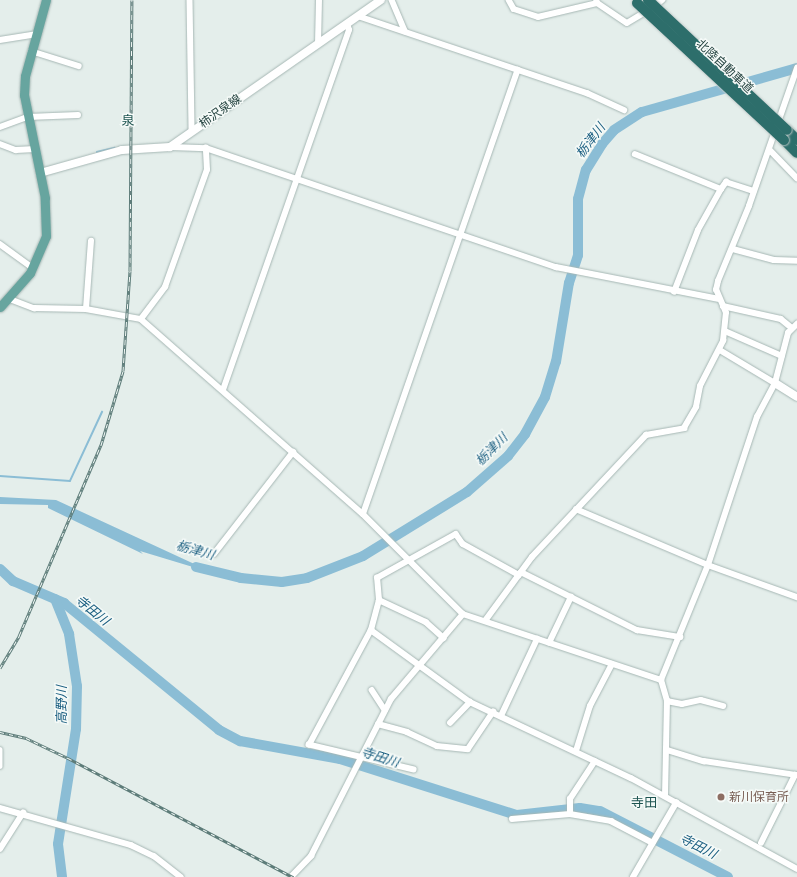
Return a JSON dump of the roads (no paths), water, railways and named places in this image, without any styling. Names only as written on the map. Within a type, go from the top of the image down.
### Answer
[{"type":"highway","name":"北陸自動車道","points":[[648,0],[797,140]]},
{"type":"highway","name":"北陸自動車道","points":[[636,1],[797,153]]},
{"type":"main road","points":[[0,308],[10,299],[33,268],[46,231],[48,215],[28,117],[25,76],[46,0]]},
{"type":"main road","name":"柿沢泉線","points":[[170,147],[381,0]]},
{"type":"main road","points":[[40,172],[122,150],[170,147]]},
{"type":"main road","points":[[775,383],[797,396]]},
{"type":"street","points":[[190,0],[192,131]]},
{"type":"street","points":[[318,44],[319,0]]},
{"type":"street","points":[[392,0],[405,31]]},
{"type":"street","points":[[509,0],[514,8],[538,18],[596,2],[627,23],[662,0]]},
{"type":"street","points":[[358,16],[518,70],[624,110]]},
{"type":"street","points":[[223,390],[299,179],[349,30],[347,24]]},
{"type":"street","points":[[0,40],[36,34]]},
{"type":"street","points":[[31,52],[79,66]]},
{"type":"street","points":[[485,621],[520,574],[576,509],[646,435],[684,428],[696,407],[700,386],[720,350],[725,331],[726,313],[719,299],[718,281],[733,248],[770,150],[797,68]]},
{"type":"street","points":[[363,514],[518,70]]},
{"type":"street","points":[[0,127],[28,117],[78,115]]},
{"type":"street","points":[[0,144],[16,150],[35,149]]},
{"type":"street","points":[[170,147],[206,148],[556,268],[584,275],[719,299]]},
{"type":"street","points":[[141,319],[165,287],[207,170],[206,148]]},
{"type":"street","points":[[770,150],[797,178]]},
{"type":"street","points":[[635,154],[721,189]]},
{"type":"street","points":[[674,292],[698,230],[726,182],[754,191]]},
{"type":"street","points":[[86,309],[91,241]]},
{"type":"street","points":[[0,244],[33,268]]},
{"type":"street","points":[[733,248],[774,260],[797,261]]},
{"type":"street","points":[[10,299],[34,308],[86,309],[141,319],[363,514],[414,561],[463,614],[661,680]]},
{"type":"street","points":[[723,306],[781,319],[792,328]]},
{"type":"street","points":[[665,796],[667,701],[661,680],[680,637],[708,565],[757,417],[775,383],[782,356],[792,328],[797,324]]},
{"type":"street","points":[[725,331],[782,356]]},
{"type":"street","points":[[720,350],[775,383]]},
{"type":"street","points":[[214,554],[293,452]]},
{"type":"street","points":[[576,509],[708,565],[797,597]]},
{"type":"street","points":[[414,770],[311,748],[309,741],[371,630],[379,600],[377,578],[414,561],[456,534],[463,544],[520,574],[571,597],[637,630],[680,637]]},
{"type":"street","points":[[548,643],[571,597]]},
{"type":"street","points":[[379,600],[426,622],[444,638]]},
{"type":"street","points":[[291,877],[311,856],[356,770],[385,710],[418,667],[463,614]]},
{"type":"street","points":[[371,630],[418,667],[470,702],[576,751],[665,796],[797,869]]},
{"type":"street","points":[[501,716],[537,639]]},
{"type":"street","points":[[576,751],[590,706],[612,664]]},
{"type":"street","points":[[372,690],[385,710]]},
{"type":"street","points":[[667,701],[682,704],[701,700],[723,706]]},
{"type":"street","points":[[450,723],[470,702]]},
{"type":"street","points":[[378,724],[407,732],[436,746],[468,749],[492,712]]},
{"type":"street","points":[[0,750],[0,766]]},
{"type":"street","points":[[667,750],[704,761],[796,775],[761,843]]},
{"type":"street","points":[[570,814],[570,799],[595,761]]},
{"type":"street","points":[[633,877],[676,803]]},
{"type":"street","points":[[0,808],[70,825],[131,845],[154,856],[182,877]]},
{"type":"street","points":[[0,849],[23,813]]},
{"type":"street","points":[[512,820],[570,814],[611,821],[653,843]]},
{"type":"water","points":[[0,497],[56,500],[216,574],[140,551],[143,554],[48,508],[48,505],[0,504]]},
{"type":"waterway","name":"栃津川","points":[[196,567],[241,578],[282,582],[307,578],[363,556],[467,492],[508,456],[525,434],[545,397],[556,362],[569,283],[578,255],[578,199],[586,170],[602,144],[614,130],[642,112],[797,68]]},
{"type":"waterway","points":[[97,152],[115,148]]},
{"type":"waterway","points":[[0,476],[70,481],[102,412]]},
{"type":"waterway","name":"寺田川","points":[[0,569],[13,581],[64,603],[219,730],[240,741],[340,759],[517,815],[580,808],[600,811],[728,877]]},
{"type":"waterway","name":"高野川","points":[[55,599],[69,634],[77,686],[76,729],[58,844],[62,877]]},
{"type":"railway","points":[[0,668],[19,636],[101,445],[123,371],[130,271],[132,0]]},
{"type":"railway","points":[[0,732],[26,738],[68,758],[293,877]]},
{"type":"place","name":"新川保育所","points":[[721,797]]},
{"type":"district","name":"泉","points":[[128,121]]},
{"type":"district","name":"寺田","points":[[644,803]]}]
